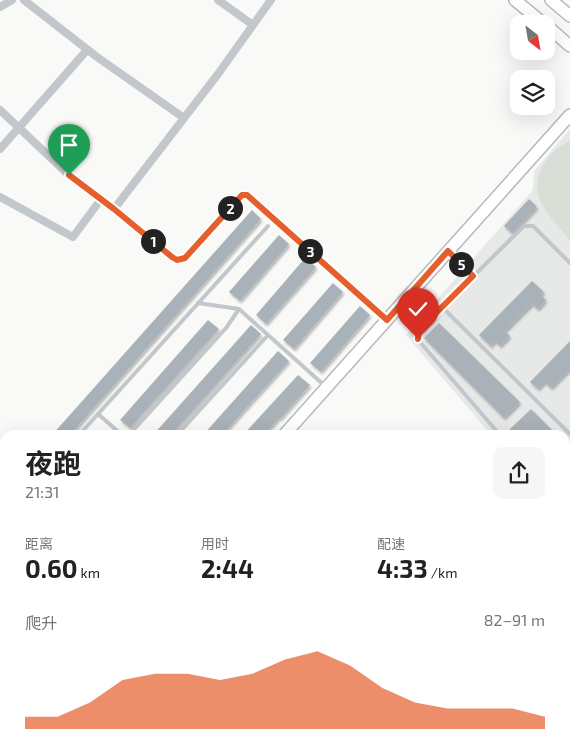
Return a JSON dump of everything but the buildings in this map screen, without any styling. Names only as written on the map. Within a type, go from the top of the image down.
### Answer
[{"type":"street","points":[[0,7],[12,0]]},
{"type":"street","points":[[24,0],[88,50],[184,118]]},
{"type":"street","points":[[218,0],[253,25]]},
{"type":"street","points":[[114,209],[271,0]]},
{"type":"street","points":[[515,0],[534,15]]},
{"type":"street","points":[[551,0],[570,16]]},
{"type":"street","points":[[555,33],[570,46]]},
{"type":"street","points":[[0,149],[88,50]]},
{"type":"street","points":[[0,110],[69,175],[172,257],[180,260],[186,256],[242,195],[247,195],[387,320]]},
{"type":"street","points":[[288,430],[570,115]]},
{"type":"street","points":[[0,197],[73,237],[101,199]]},
{"type":"lane","points":[[83,430],[268,226]]},
{"type":"lane","points":[[496,430],[418,339],[419,330],[520,229],[533,226],[570,263]]},
{"type":"lane","points":[[448,251],[473,276]]},
{"type":"lane","points":[[198,303],[239,309],[327,387]]},
{"type":"lane","points":[[442,307],[566,430]]},
{"type":"lane","points":[[134,430],[226,328],[239,309]]},
{"type":"lane","points":[[182,430],[268,335]]},
{"type":"lane","points":[[98,414],[116,430]]},
{"type":"shaded area","points":[[570,129],[570,430],[487,430],[406,335],[533,190],[534,171]]},
{"type":"shaded area","points":[[570,141],[570,241],[542,204],[538,195],[537,185],[542,167],[547,159],[554,151]]},
{"type":"route","points":[[69,175],[177,260],[185,258],[242,195],[245,194],[387,320],[448,251],[473,276],[419,330],[418,339]]}]
